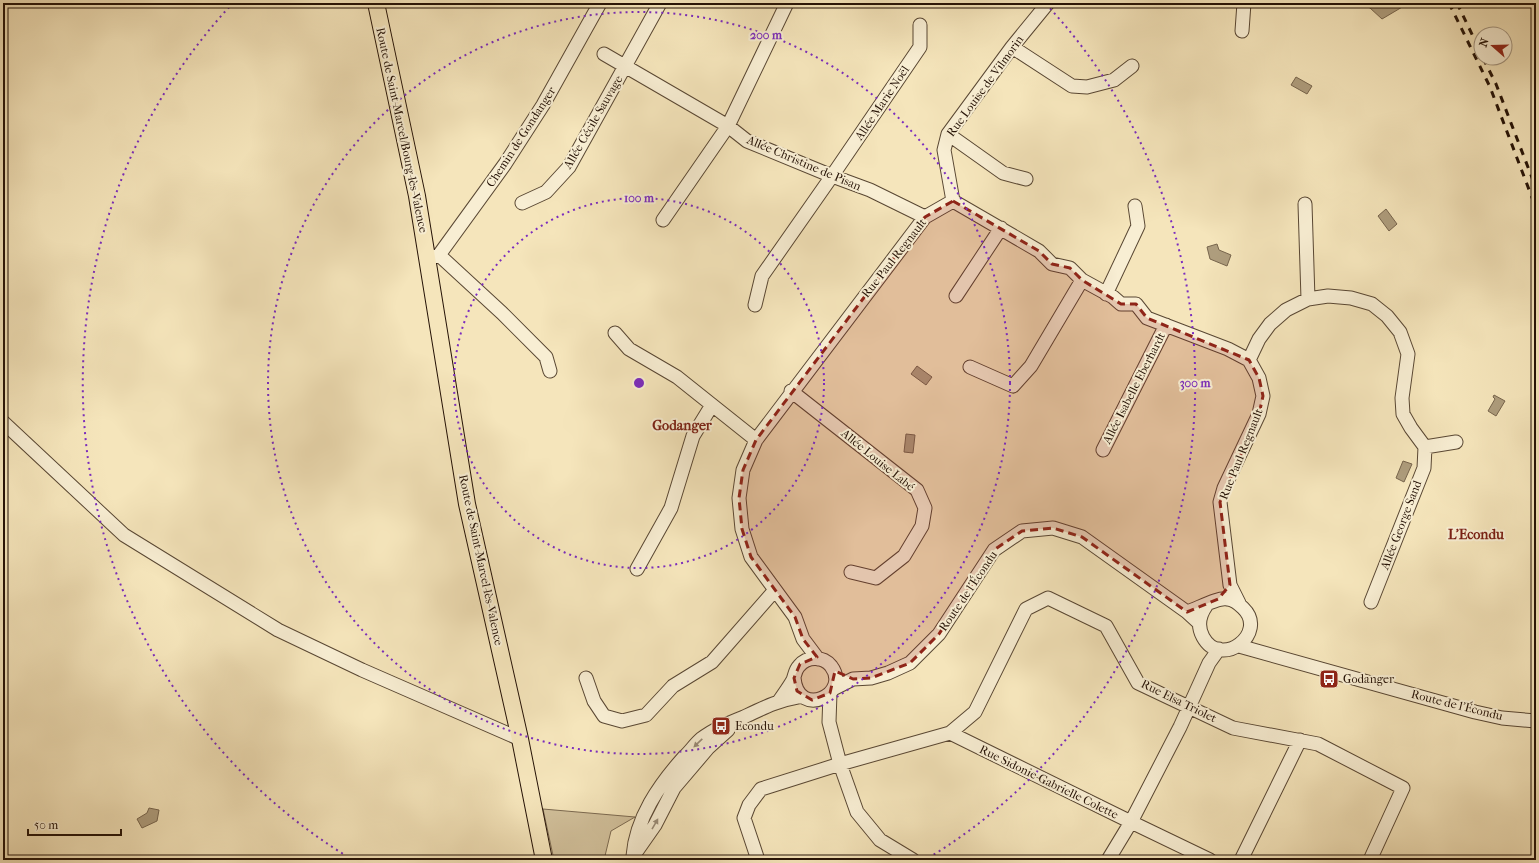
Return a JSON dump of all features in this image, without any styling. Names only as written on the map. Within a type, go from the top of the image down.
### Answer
[{"type":"main road","name":"Route de Saint-Marcel/Bourg-lès-Valence","points":[[376,3],[417,196],[433,256]]},
{"type":"main road","name":"Route de Saint-Marcel-lès-Valence","points":[[433,256],[467,504],[520,739],[544,860]]},
{"type":"street","name":"Chemin de Gondanger","points":[[433,256],[505,164],[544,105],[600,3]]},
{"type":"street","name":"Allée Cécile Sauvage","points":[[522,203],[546,192],[569,167],[660,3]]},
{"type":"street","points":[[663,220],[728,126],[787,3]]},
{"type":"street","name":"Rue Louise de Vilmorin","points":[[953,201],[944,150],[948,134],[1012,47],[1048,3]]},
{"type":"street","points":[[1242,31],[1244,3]]},
{"type":"street","name":"Allée Marie Noël","points":[[754,305],[762,276],[920,47],[920,25]]},
{"type":"street","points":[[1012,47],[1072,86],[1087,87],[1114,80],[1132,66]]},
{"type":"street","name":"Allée Christine de Pisan","points":[[604,54],[728,126],[747,141],[870,190],[925,217]]},
{"type":"street","points":[[948,134],[1003,173],[1026,179]]},
{"type":"street","points":[[953,201],[1039,251],[1052,264],[1070,268],[1082,280],[1113,297],[1121,304],[1136,304],[1147,318],[1228,350],[1249,360],[1259,339],[1270,324],[1286,310],[1308,298],[1328,296],[1351,298],[1372,304],[1387,316],[1400,332],[1408,354],[1402,398],[1403,414],[1411,428],[1425,447],[1456,442]]},
{"type":"street","name":"Rue Paul Regnault","points":[[818,658],[803,639],[795,617],[751,557],[742,529],[739,498],[743,470],[756,440],[925,217],[953,201]]},
{"type":"street","points":[[1305,204],[1308,298]]},
{"type":"street","points":[[1106,294],[1138,226],[1135,206]]},
{"type":"street","points":[[956,296],[1001,228]]},
{"type":"street","points":[[433,256],[502,313],[546,357],[550,371]]},
{"type":"street","points":[[970,367],[1013,386],[1031,366],[1082,280]]},
{"type":"street","name":"Allée Isabelle Eberhardt","points":[[1103,450],[1166,325]]},
{"type":"street","points":[[615,333],[628,349],[677,377],[756,440]]},
{"type":"street","name":"Rue Paul Regnault","points":[[1239,604],[1230,585],[1220,502],[1224,488],[1259,414],[1263,396],[1259,378],[1249,360]]},
{"type":"street","name":"Allée Louise Labé","points":[[792,391],[917,490],[925,508],[922,526],[904,556],[876,578],[851,572]]},
{"type":"street","points":[[637,569],[671,508],[693,436],[712,405]]},
{"type":"street","points":[[3,422],[124,535],[211,589],[278,630],[362,670],[520,739]]},
{"type":"street","name":"Allée George Sand","points":[[1371,602],[1424,468],[1425,447]]},
{"type":"street","name":"Route de l'Écondu","points":[[632,858],[634,840],[639,827],[659,788],[700,740],[721,726],[779,701],[807,698],[819,700],[853,679],[871,678],[910,663],[939,634],[994,550],[1022,531],[1054,528],[1082,537],[1187,612],[1199,623],[1202,635],[1207,643]]},
{"type":"street","points":[[1187,612],[1206,606],[1218,599],[1230,585]]},
{"type":"street","points":[[586,678],[594,701],[604,716],[622,721],[646,715],[673,686],[712,662],[775,590]]},
{"type":"street","name":"Rue Elsa Triolet","points":[[950,733],[975,712],[1026,608],[1048,598],[1106,626],[1138,683],[1233,728],[1318,744],[1403,788],[1370,860]]},
{"type":"street","points":[[1218,599],[1228,598],[1239,604],[1247,612],[1250,622],[1248,637],[1239,646]]},
{"type":"street","points":[[1199,623],[1200,614],[1206,606]]},
{"type":"street","name":"Route de l'Écondu","points":[[1248,637],[1263,652]]},
{"type":"street","name":"Rue Paul Regnault","points":[[800,664],[803,639]]},
{"type":"street","points":[[1207,643],[1219,649]]},
{"type":"street","points":[[1207,643],[1209,663]]},
{"type":"street","name":"Route de l'Écondu","points":[[1219,649],[1229,650],[1239,646],[1475,712],[1502,718],[1536,721]]},
{"type":"street","name":"Rue Sidonie-Gabrielle Colette","points":[[950,733],[1131,822],[1180,727],[1209,663],[1219,649]]},
{"type":"street","points":[[779,701],[794,678],[800,664],[806,660],[818,658]]},
{"type":"street","name":"Route de l'Écondu","points":[[818,658],[827,662],[833,670],[853,679]]},
{"type":"street","points":[[833,670],[835,676],[829,722],[840,764],[857,812],[880,840],[913,860]]},
{"type":"street","points":[[794,678],[794,685],[797,691],[807,698],[829,722]]},
{"type":"street","points":[[758,860],[744,818],[749,805],[761,789],[840,764],[950,733]]},
{"type":"street","points":[[1241,860],[1300,740]]},
{"type":"street","points":[[1108,860],[1131,822],[1210,860]]},
{"type":"highlighted area","points":[[953,201],[1039,251],[1052,264],[1070,268],[1082,280],[1121,304],[1136,304],[1147,318],[1249,360],[1259,378],[1263,396],[1259,414],[1220,502],[1230,585],[1218,599],[1187,612],[1082,537],[1053,528],[1022,531],[994,550],[939,634],[910,663],[871,678],[853,679],[835,671],[830,693],[812,700],[797,691],[794,678],[800,664],[817,657],[803,639],[795,617],[751,557],[742,529],[739,498],[743,470],[756,440],[925,217]]},
{"type":"shaded area","points":[[1360,3],[1409,3],[1382,19],[1370,8]]},
{"type":"shaded area","points":[[1296,77],[1312,86],[1307,94],[1291,85]]},
{"type":"shaded area","points":[[1386,209],[1397,224],[1389,231],[1378,216]]},
{"type":"shaded area","points":[[1217,244],[1219,250],[1231,255],[1227,266],[1210,259],[1207,247]]},
{"type":"shaded area","points":[[917,366],[932,377],[926,385],[911,374]]},
{"type":"shaded area","points":[[1494,395],[1505,401],[1496,416],[1488,411],[1495,399],[1493,397]]},
{"type":"shaded area","points":[[906,434],[915,435],[913,453],[904,452]]},
{"type":"shaded area","points":[[1403,461],[1412,464],[1404,482],[1396,478]]},
{"type":"shaded area","points":[[149,808],[159,810],[157,821],[142,828],[137,819],[147,813]]},
{"type":"shaded area","points":[[543,809],[635,817],[611,831],[604,860],[554,860]]},
{"type":"railway","points":[[1449,3],[1490,87],[1536,208]]},
{"type":"railway","points":[[1457,3],[1473,36]]},
{"type":"railway","points":[[1487,66],[1496,84],[1536,188]]},
{"type":"place","name":"Godanger","points":[[1329,679]]},
{"type":"place","name":"Econdu","points":[[721,726]]},
{"type":"district","name":"Godanger","points":[[682,425]]},
{"type":"district","name":"L'Econdu","points":[[1476,534]]}]
